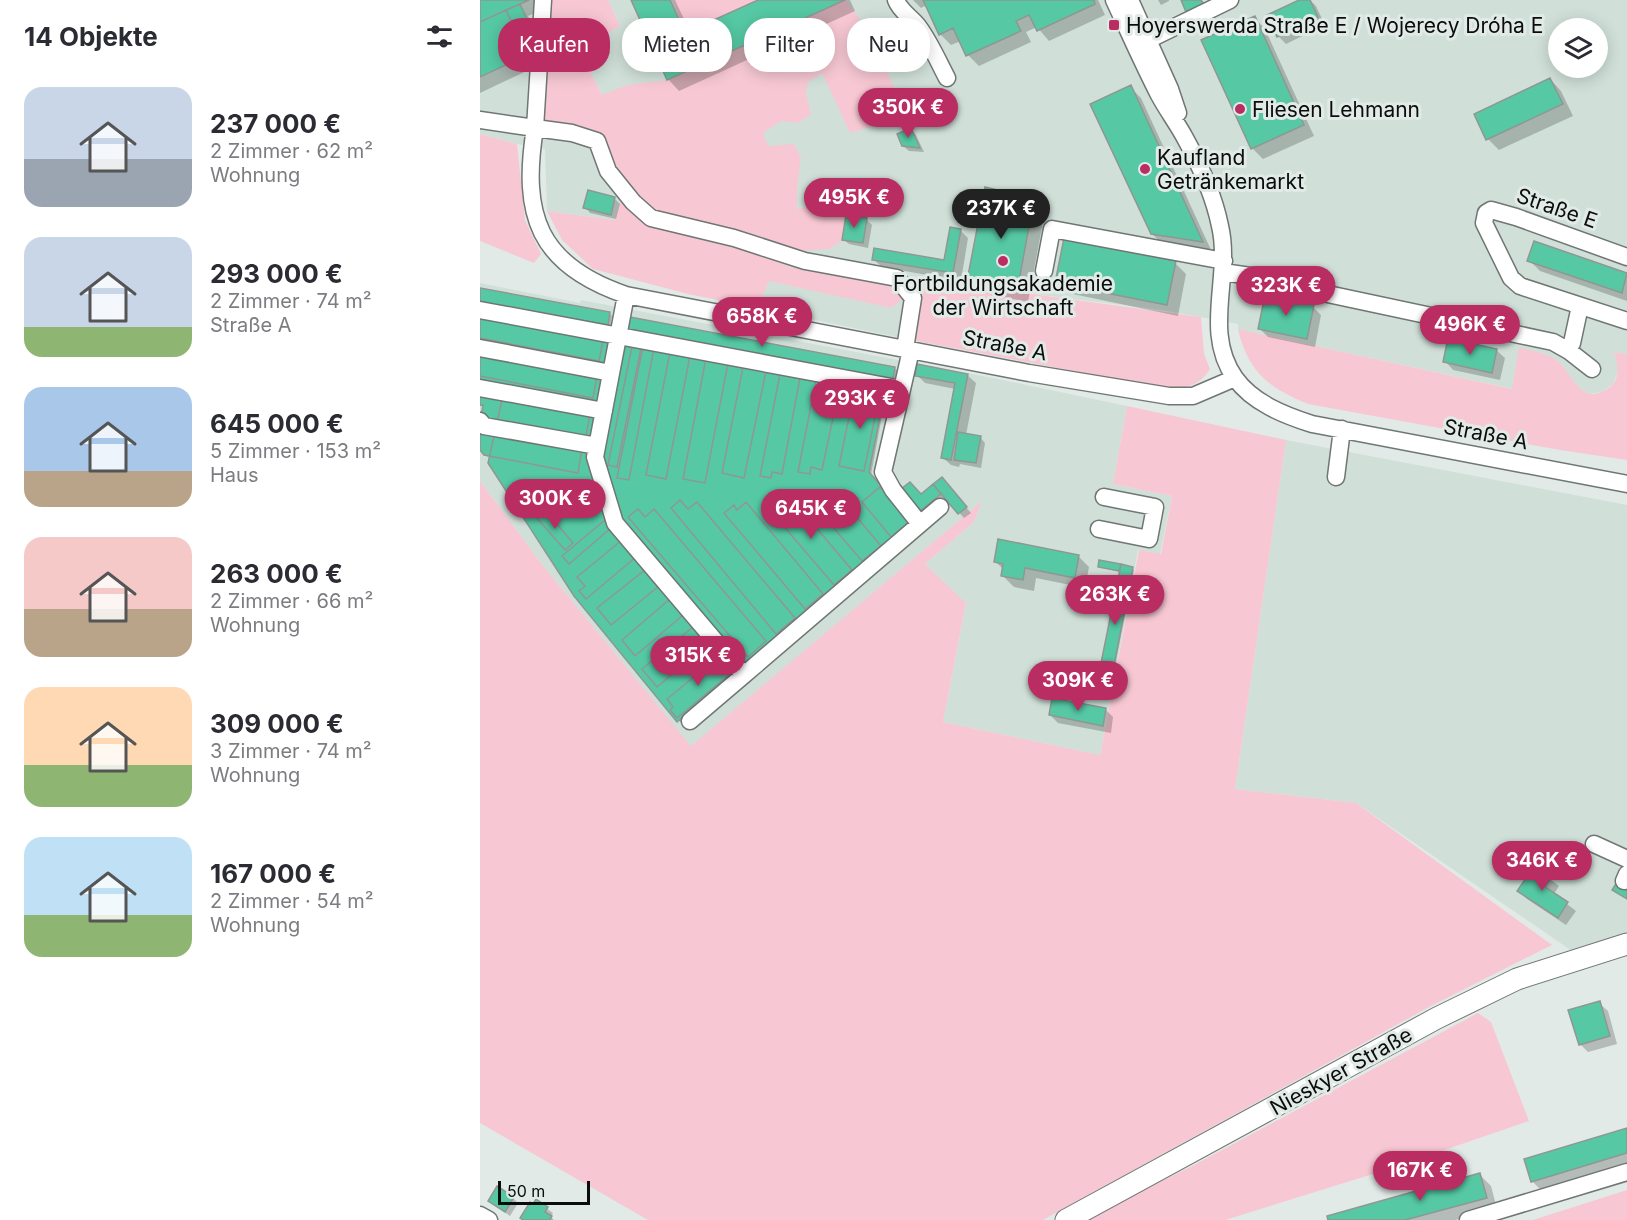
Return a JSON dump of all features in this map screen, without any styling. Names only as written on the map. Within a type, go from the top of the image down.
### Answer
[{"type":"main road","name":"Nieskyer Straße","points":[[1066,1220],[1437,1018],[1517,979],[1627,944]]},
{"type":"street","name":"Straße A","points":[[543,0],[534,128],[529,161],[529,188],[537,225],[546,243],[578,273],[595,283],[626,295],[1029,373],[1169,396],[1192,396],[1235,378],[1257,399],[1282,415],[1312,424],[1627,484]]},
{"type":"street","points":[[896,0],[898,6],[916,24],[929,43],[947,78]]},
{"type":"street","points":[[1114,0],[1159,95],[1186,140],[1216,205],[1222,234],[1223,266],[1217,321],[1223,352],[1235,378]]},
{"type":"street","points":[[1130,0],[1170,90],[1186,140]]},
{"type":"street","points":[[1148,40],[1230,0]]},
{"type":"street","points":[[480,120],[572,133],[597,141],[608,171],[633,202],[651,218],[734,238],[806,261],[897,278],[914,298],[902,389],[883,472],[893,490],[920,524]]},
{"type":"street","name":"Straße E","points":[[1627,257],[1516,217],[1491,210],[1486,213],[1484,223],[1511,278],[1520,286],[1627,321]]},
{"type":"street","points":[[1044,271],[1052,230],[1223,266],[1309,290],[1553,342],[1568,350],[1592,369]]},
{"type":"street","points":[[626,295],[595,457],[615,523],[744,675]]},
{"type":"street","points":[[1568,350],[1572,343],[1580,306]]},
{"type":"street","points":[[480,310],[902,389]]},
{"type":"street","points":[[480,348],[611,373]]},
{"type":"street","points":[[480,388],[604,411]]},
{"type":"street","points":[[480,421],[483,426],[597,446]]},
{"type":"street","points":[[1336,477],[1342,429]]},
{"type":"street","points":[[1099,529],[1149,539],[1155,507],[1104,497]]},
{"type":"street","points":[[690,721],[940,507]]},
{"type":"street","points":[[1594,844],[1627,859]]},
{"type":"street","points":[[1468,1220],[1515,1214],[1627,1172]]},
{"type":"street","points":[[480,1215],[488,1220]]},
{"type":"shaded area","points":[[480,0],[552,0],[551,18],[498,18],[498,72],[548,72],[544,128],[575,131],[607,159],[622,193],[615,220],[547,211],[545,149],[480,134]]},
{"type":"shaded area","points":[[552,0],[608,0],[620,26],[610,32],[610,18],[551,18]]},
{"type":"shaded area","points":[[608,0],[673,0],[680,18],[622,18],[622,72],[732,72],[732,18],[718,18],[758,0],[1627,0],[1627,354],[1614,352],[1619,368],[1613,384],[1602,392],[1589,394],[1580,389],[1555,359],[1513,389],[1238,329],[1238,324],[1162,310],[1017,292],[926,275],[919,315],[911,340],[757,308],[768,281],[602,95],[590,72],[610,72],[610,32],[620,26]]},
{"type":"shaded area","points":[[673,0],[758,0],[718,18],[680,18]]},
{"type":"shaded area","points":[[846,0],[859,18],[847,18],[847,72],[887,72],[907,116],[850,133],[822,73],[808,82],[806,93],[811,114],[798,123],[781,121],[763,133],[768,146],[794,144],[801,158],[797,209],[821,205],[824,191],[845,192],[846,215],[842,240],[830,249],[786,252],[786,266],[890,285],[905,297],[891,308],[769,281],[757,308],[688,294],[593,269],[562,240],[547,211],[615,220],[622,193],[607,159],[575,131],[544,128],[548,72],[590,72],[602,95],[627,85],[667,80],[685,72],[732,72],[732,51],[744,46],[744,72],[835,72],[835,18],[806,18]]},
{"type":"shaded area","points":[[480,134],[517,144],[525,220],[541,254],[534,263],[480,241]]},
{"type":"shaded area","points":[[926,275],[1017,292],[1201,317],[1204,354],[1210,369],[1201,380],[1190,386],[1164,388],[911,340],[919,315]]},
{"type":"shaded area","points":[[480,283],[993,378],[1127,406],[1113,484],[1172,496],[1160,554],[1138,550],[1100,755],[943,722],[966,604],[925,564],[974,522],[981,502],[691,747],[544,567],[480,481]]},
{"type":"shaded area","points":[[1238,329],[1512,389],[1519,347],[1555,359],[1584,392],[1591,394],[1600,393],[1610,387],[1616,379],[1614,352],[1627,354],[1627,460],[1308,404],[1282,392],[1262,377],[1248,357]]},
{"type":"shaded area","points":[[1127,406],[1286,440],[1235,789],[1356,803],[1552,945],[1429,1007],[1043,1220],[648,1220],[480,1123],[480,481],[544,567],[691,746],[982,501],[974,522],[925,564],[966,603],[943,722],[1100,755],[1139,550],[1161,554],[1172,496],[1113,484]]},
{"type":"shaded area","points":[[1286,440],[1627,505],[1627,935],[1572,951],[1356,803],[1235,789]]},
{"type":"shaded area","points":[[1478,1013],[1491,1022],[1529,1121],[1389,1169],[1225,1220],[1084,1220],[1194,1165]]},
{"type":"shaded area","points":[[1627,1190],[1627,1220],[1533,1220]]},
{"type":"building","points":[[480,0],[529,0],[480,22]]},
{"type":"building","points":[[631,0],[670,0],[678,18],[639,18]]},
{"type":"building","points":[[758,0],[845,0],[805,18],[744,18],[744,45],[732,51],[732,18],[718,18]]},
{"type":"building","points":[[923,0],[1094,0],[1095,4],[1037,31],[1029,15],[1016,21],[1021,31],[966,56],[953,28],[939,35]]},
{"type":"building","points":[[1181,0],[1201,0],[1204,4],[1186,12]]},
{"type":"building","points":[[1299,0],[1310,0],[1318,17],[1277,37],[1267,15]]},
{"type":"building","points":[[520,4],[527,18],[510,18],[506,10]]},
{"type":"building","points":[[506,10],[510,18],[498,18],[498,69],[480,77],[480,22]]},
{"type":"building","points":[[1255,16],[1304,125],[1251,149],[1201,40]]},
{"type":"building","points":[[663,72],[685,72],[667,80]]},
{"type":"building","points":[[1550,78],[1563,104],[1486,140],[1474,114]]},
{"type":"building","name":"Kaufland Getränkemarkt","points":[[1131,85],[1203,242],[1151,234],[1090,104]]},
{"type":"building","points":[[911,128],[920,148],[902,146],[897,134]]},
{"type":"building","points":[[985,187],[1034,199],[1017,292],[967,281]]},
{"type":"building","points":[[588,190],[615,197],[611,215],[583,208]]},
{"type":"building","points":[[846,215],[867,218],[863,243],[842,240]]},
{"type":"building","points":[[950,227],[961,229],[953,273],[872,260],[874,248],[944,260]]},
{"type":"building","points":[[1064,238],[1176,261],[1167,305],[1055,283]]},
{"type":"building","points":[[1534,241],[1627,273],[1622,293],[1527,261]]},
{"type":"building","points":[[480,288],[610,312],[608,325],[480,302]]},
{"type":"building","points":[[1265,295],[1314,305],[1307,339],[1258,329]]},
{"type":"building","points":[[480,313],[885,391],[869,472],[914,523],[677,722],[574,596],[488,463],[505,386],[480,381]]},
{"type":"building","points":[[480,317],[603,341],[599,361],[480,338]]},
{"type":"building","points":[[630,317],[895,367],[893,379],[628,329]]},
{"type":"building","points":[[1448,338],[1497,349],[1492,373],[1443,362]]},
{"type":"building","points":[[632,346],[641,348],[617,467],[608,465]]},
{"type":"building","points":[[643,346],[654,348],[629,480],[617,478]]},
{"type":"building","points":[[670,352],[690,356],[666,479],[646,475]]},
{"type":"building","points":[[480,354],[597,376],[593,398],[480,376]]},
{"type":"building","points":[[706,358],[728,363],[705,483],[683,479]]},
{"type":"building","points":[[917,364],[968,374],[951,460],[941,458],[955,383],[915,376]]},
{"type":"building","points":[[743,367],[766,371],[744,478],[722,473]]},
{"type":"building","points":[[780,374],[800,378],[782,474],[772,472],[771,478],[760,476]]},
{"type":"building","points":[[816,380],[840,385],[822,470],[811,467],[810,474],[798,472]]},
{"type":"building","points":[[855,388],[880,393],[864,471],[839,466]]},
{"type":"building","points":[[480,394],[590,414],[586,436],[481,417],[483,405],[480,405]]},
{"type":"building","points":[[480,428],[582,448],[578,473],[484,455],[480,450]]},
{"type":"building","points":[[958,432],[981,436],[976,463],[954,460]]},
{"type":"building","points":[[942,477],[967,507],[958,514],[933,484]]},
{"type":"building","points":[[910,482],[921,494],[933,484],[941,494],[919,512],[901,489]]},
{"type":"building","points":[[880,487],[909,522],[891,537],[862,502]]},
{"type":"building","points":[[823,496],[829,503],[839,496],[881,546],[862,561],[813,504]]},
{"type":"building","points":[[792,499],[852,570],[834,585],[769,509],[778,500],[783,506]]},
{"type":"building","points":[[680,500],[688,509],[697,502],[795,618],[776,634],[671,508]]},
{"type":"building","points":[[746,502],[823,594],[805,609],[724,513],[734,505],[737,510]]},
{"type":"building","points":[[638,509],[645,517],[654,509],[766,641],[748,657],[628,517]]},
{"type":"building","points":[[545,510],[573,543],[565,550],[536,517]]},
{"type":"building","points":[[606,519],[612,527],[569,564],[562,556]]},
{"type":"building","points":[[998,539],[1079,555],[1075,578],[1025,568],[1023,580],[1001,576],[1003,564],[994,562]]},
{"type":"building","points":[[622,540],[636,557],[586,599],[579,591],[585,586],[577,577]]},
{"type":"building","points":[[1099,560],[1121,564],[1119,571],[1098,567]]},
{"type":"building","points":[[1121,564],[1133,567],[1110,686],[1097,683]]},
{"type":"building","points":[[646,569],[659,586],[611,625],[597,608]]},
{"type":"building","points":[[670,599],[683,615],[635,656],[622,640]]},
{"type":"building","points":[[693,627],[708,644],[657,687],[642,669]]},
{"type":"building","points":[[717,658],[731,673],[677,718],[670,710],[673,707],[667,699]]},
{"type":"building","points":[[1052,698],[1106,708],[1103,726],[1049,715]]},
{"type":"building","points":[[1535,865],[1552,876],[1545,887],[1568,902],[1558,918],[1517,891]]},
{"type":"building","points":[[1617,882],[1627,888],[1627,899],[1612,890]]},
{"type":"building","points":[[1600,1001],[1610,1036],[1579,1045],[1568,1010]]},
{"type":"building","points":[[1627,1128],[1627,1153],[1531,1182],[1524,1159]]},
{"type":"building","points":[[1480,1173],[1487,1198],[1405,1220],[1328,1220],[1327,1216]]},
{"type":"building","points":[[497,1186],[514,1197],[505,1212],[488,1201]]},
{"type":"building","points":[[536,1199],[548,1207],[545,1212],[552,1216],[550,1220],[520,1218],[530,1202],[533,1204]]},
{"type":"place","name":"Hoyerswerda Straße E / Wojerecy Dróha E","points":[[1114,25]]},
{"type":"place","name":"Fliesen Lehmann","points":[[1240,109]]},
{"type":"place","name":"Kaufland Getränkemarkt","points":[[1145,169]]},
{"type":"place","name":"Fortbildungsakademie der Wirtschaft","points":[[1003,261]]}]
